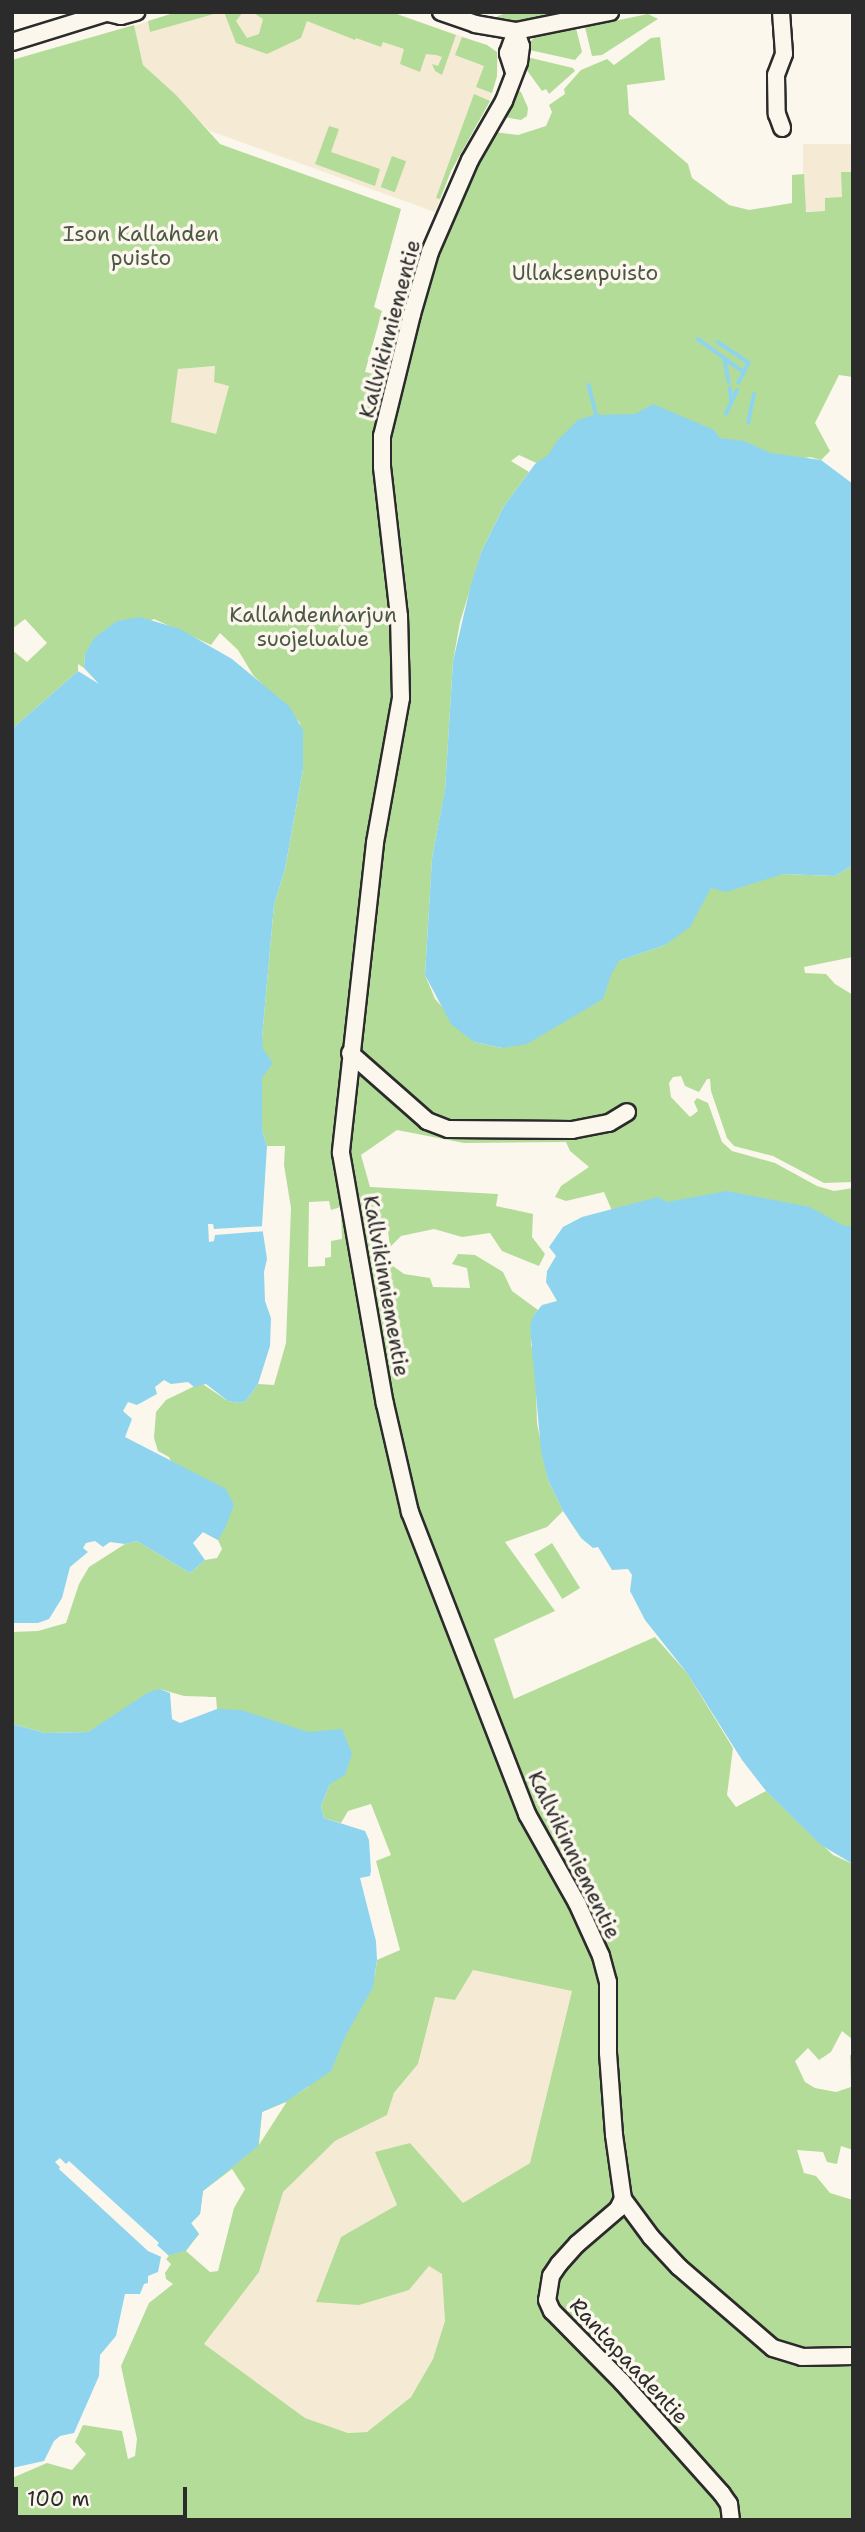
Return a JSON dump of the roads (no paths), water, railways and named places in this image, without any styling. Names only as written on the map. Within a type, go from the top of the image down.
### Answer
[{"type":"street","points":[[12,41],[102,13],[121,16],[135,12]]},
{"type":"street","points":[[441,12],[475,24],[516,31],[610,12]]},
{"type":"street","points":[[781,12],[783,54],[776,77],[777,114],[782,128]]},
{"type":"street","name":"Kallvikinniementie","points":[[516,31],[508,52],[514,72],[503,103],[470,160],[430,251],[411,314],[382,436],[382,467],[399,617],[401,698],[375,843],[341,1153],[397,1467],[417,1534],[465,1648],[527,1814],[577,1903],[601,1956],[608,1982],[608,2053],[614,2135],[623,2199],[651,2237],[679,2267],[774,2348],[802,2357],[853,2356]]},
{"type":"street","points":[[350,1053],[427,1121],[448,1129],[572,1130],[609,1123],[627,1112]]},
{"type":"street","name":"Rantapaadentie","points":[[623,2199],[618,2209],[577,2244],[559,2264],[551,2276],[547,2300],[552,2311],[622,2382],[722,2494],[729,2504],[731,2520]]},
{"type":"water","points":[[653,404],[714,430],[720,438],[744,441],[771,453],[821,460],[853,484],[853,865],[835,876],[783,874],[726,892],[711,888],[690,927],[665,945],[619,961],[603,999],[527,1044],[502,1048],[474,1042],[451,1024],[425,975],[432,858],[445,790],[453,661],[471,584],[482,550],[504,506],[535,464],[548,455],[557,441],[578,420],[594,415],[635,414]]},
{"type":"water","points":[[140,617],[180,629],[232,659],[289,706],[303,730],[303,769],[285,869],[274,905],[262,1038],[263,1049],[273,1063],[262,1078],[262,1130],[267,1146],[262,1226],[267,1259],[264,1272],[265,1301],[271,1318],[270,1346],[258,1384],[246,1401],[228,1401],[206,1384],[194,1387],[188,1382],[171,1384],[164,1380],[155,1387],[157,1394],[137,1405],[128,1402],[123,1411],[132,1419],[125,1437],[226,1489],[234,1505],[218,1540],[203,1532],[193,1543],[205,1560],[190,1573],[137,1541],[125,1544],[110,1542],[103,1547],[95,1541],[86,1543],[83,1548],[88,1552],[70,1567],[62,1598],[49,1619],[38,1623],[12,1623],[12,729],[78,671],[99,684],[84,668],[85,654],[94,638],[117,621]]},
{"type":"water","points":[[727,1191],[810,1207],[844,1226],[853,1226],[853,1864],[821,1845],[766,1791],[742,1760],[687,1673],[645,1620],[630,1591],[632,1575],[628,1569],[612,1570],[598,1547],[593,1548],[581,1538],[563,1511],[548,1480],[541,1451],[530,1326],[533,1316],[542,1305],[557,1301],[546,1282],[547,1271],[556,1256],[549,1247],[563,1227],[582,1217],[658,1197],[667,1202]]},
{"type":"water","points":[[160,1689],[170,1693],[172,1719],[180,1723],[217,1709],[241,1710],[308,1732],[342,1729],[352,1754],[345,1775],[330,1784],[321,1806],[324,1818],[365,1831],[369,1840],[370,1876],[360,1878],[376,1941],[377,1960],[373,1987],[345,2037],[331,2071],[287,2101],[262,2112],[258,2146],[203,2191],[200,2214],[191,2223],[199,2234],[185,2251],[161,2257],[158,2272],[148,2276],[148,2283],[144,2284],[140,2294],[125,2294],[116,2336],[100,2355],[99,2376],[74,2433],[60,2436],[54,2441],[44,2461],[12,2468],[12,1724],[45,1733],[88,1732],[149,1692]]},
{"type":"waterway","points":[[698,339],[744,372]]},
{"type":"waterway","points":[[718,342],[749,363],[739,383]]},
{"type":"waterway","points":[[725,359],[729,382]]},
{"type":"waterway","points":[[589,385],[597,416]]},
{"type":"waterway","points":[[730,388],[732,400]]},
{"type":"waterway","points":[[726,414],[737,390]]},
{"type":"waterway","points":[[748,423],[754,395]]},
{"type":"park label","name":"Ison Kallahden puisto","points":[[141,246]]},
{"type":"park label","name":"Ullaksenpuisto","points":[[585,273]]},
{"type":"park label","name":"Kallahdenharjun suojelualue","points":[[313,627]]}]
